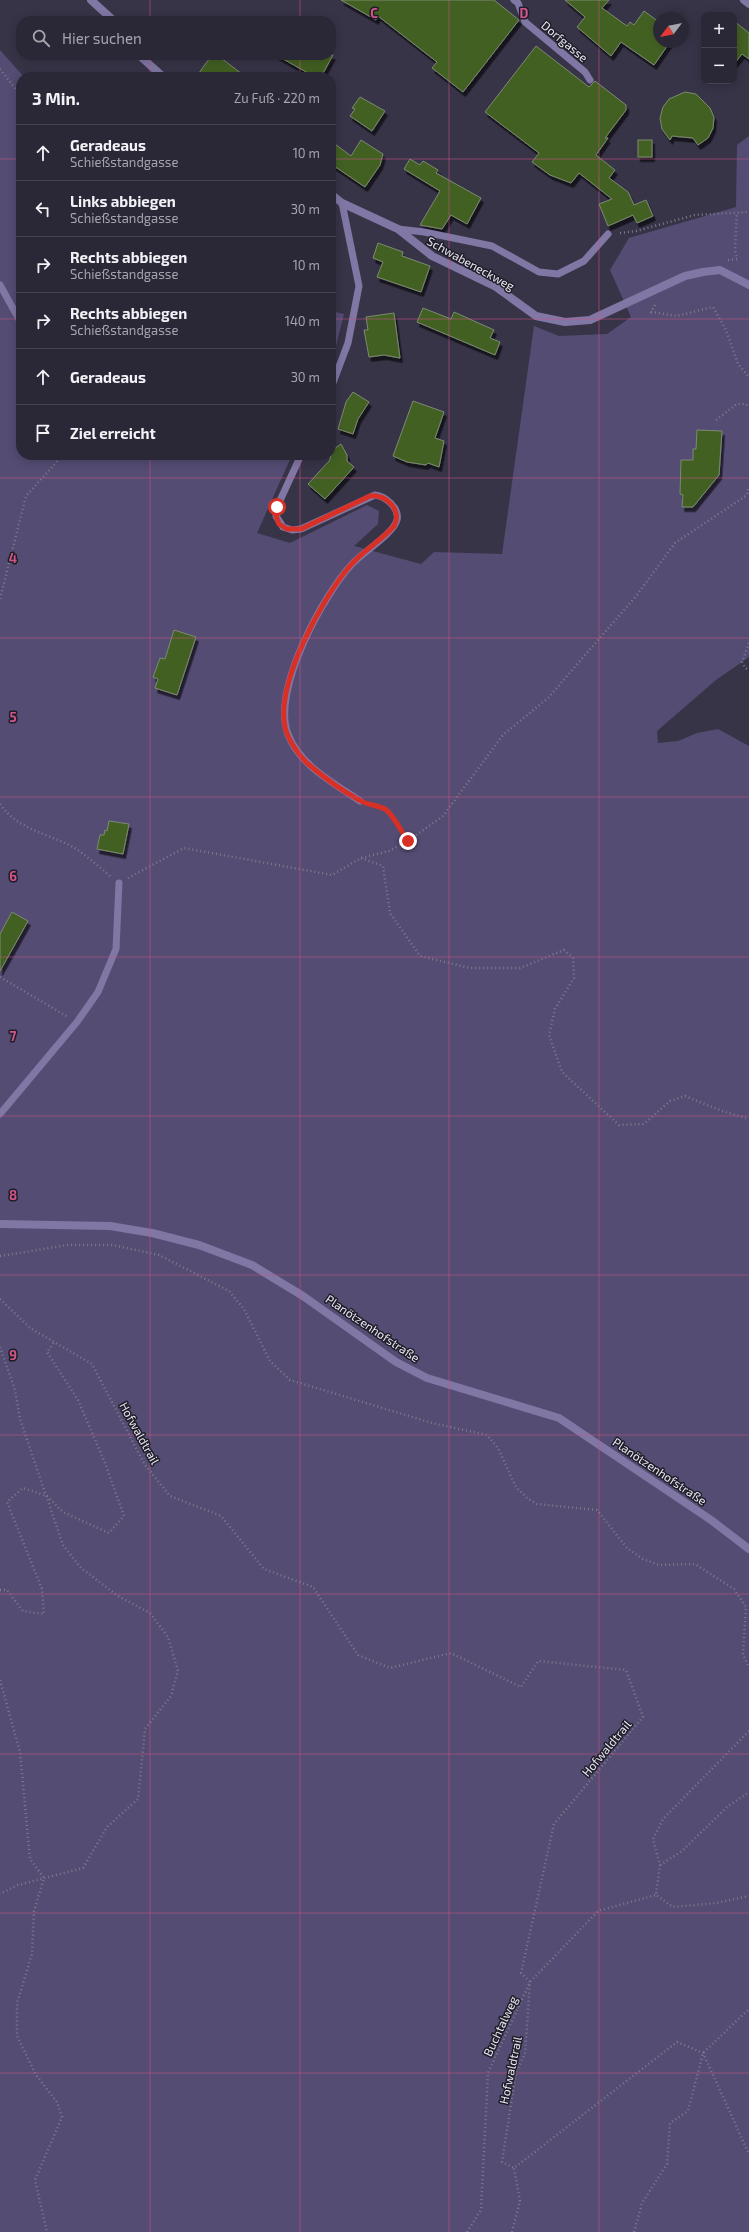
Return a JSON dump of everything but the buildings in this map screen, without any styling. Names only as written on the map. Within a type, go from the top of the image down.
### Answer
[{"type":"street","points":[[92,0],[109,16]]},
{"type":"street","points":[[744,0],[749,4]]},
{"type":"street","points":[[144,60],[158,72]]},
{"type":"street","name":"Schwabeneckweg","points":[[336,198],[342,203],[398,229],[422,251],[496,287],[536,316],[565,322],[590,320],[685,276],[720,270],[749,285]]},
{"type":"street","name":"Planötzenhofstraße","points":[[0,1224],[110,1226],[152,1233],[199,1245],[252,1265],[303,1296],[396,1362],[427,1378],[559,1418],[712,1520],[749,1549]]},
{"type":"lane","name":"Dorfgasse","points":[[514,0],[518,3],[525,22],[585,72],[590,80]]},
{"type":"lane","points":[[336,375],[348,343],[359,286],[342,203]]},
{"type":"lane","points":[[398,229],[424,232],[492,246],[539,272],[558,274],[584,262],[608,234]]},
{"type":"lane","points":[[0,285],[16,314]]},
{"type":"lane","points":[[299,460],[276,512],[277,521],[283,527],[292,530],[301,529],[375,495],[380,496],[389,502],[398,516],[394,526],[356,560],[327,597],[304,642],[289,683],[286,704],[285,727],[295,748],[308,763],[360,801]]},
{"type":"lane","points":[[0,1114],[77,1022],[98,992],[116,949],[119,883]]},
{"type":"path","points":[[0,69],[16,90]]},
{"type":"path","points":[[608,234],[636,231],[695,215],[749,212]]},
{"type":"path","points":[[723,261],[737,258],[735,250],[737,213]]},
{"type":"path","points":[[648,294],[656,303],[651,312],[677,316],[713,307],[726,330],[738,364],[749,377]]},
{"type":"path","points":[[716,420],[737,404],[746,404],[749,407]]},
{"type":"path","points":[[0,599],[26,496],[58,460]]},
{"type":"path","points":[[0,804],[13,819],[30,830],[64,842],[82,852],[119,883],[184,848],[332,875],[361,858],[389,851],[408,841],[443,816],[503,735],[548,698],[637,595],[675,543],[748,495],[749,486]]},
{"type":"path","points":[[749,643],[742,662],[745,668],[749,670]]},
{"type":"path","points":[[360,801],[386,809],[408,841]]},
{"type":"path","points":[[361,858],[383,866],[390,913],[420,956],[470,968],[520,968],[564,950],[573,958],[574,978],[555,1009],[549,1035],[562,1072],[620,1125],[644,1124],[670,1101],[685,1096],[722,1111],[749,1119]]},
{"type":"path","points":[[0,977],[77,1022]]},
{"type":"path","points":[[0,1256],[68,1245],[112,1245],[159,1254],[229,1291],[244,1309],[270,1361],[290,1380],[432,1423],[486,1435],[498,1448],[516,1487],[527,1498],[538,1504],[597,1510],[627,1548],[643,1559],[659,1565],[695,1564],[734,1589],[746,1607],[743,1654],[749,1668]]},
{"type":"path","name":"Hofwaldtrail","points":[[0,1299],[30,1328],[55,1341],[92,1364],[145,1465],[170,1496],[221,1516],[264,1570],[313,1587],[358,1656],[390,1668],[451,1653],[521,1688],[538,1661],[626,1670],[643,1717],[554,1824],[521,1973],[530,1982],[525,2054],[516,2072],[502,2162],[514,2168]]},
{"type":"path","points":[[0,1590],[7,1590],[23,1611],[44,1614],[42,1589],[7,1502],[23,1488],[47,1496],[64,1512],[108,1533],[124,1516],[105,1463],[78,1400],[46,1352],[55,1341]]},
{"type":"path","points":[[0,1347],[15,1390],[20,1419],[63,1545],[81,1568],[118,1596],[150,1613],[168,1637],[178,1671],[171,1696],[145,1729],[138,1799],[107,1827],[83,1868],[18,1885],[0,1894]]},
{"type":"path","points":[[0,1680],[20,1752],[30,1859],[44,1878]]},
{"type":"path","points":[[749,1731],[662,1819],[653,1839],[655,1854],[660,1865],[656,1895],[673,1907],[716,1903],[749,1896]]},
{"type":"path","points":[[660,1865],[682,1851],[727,1807],[749,1792]]},
{"type":"path","points":[[44,1878],[34,1911],[32,1954],[17,2003],[17,2036],[36,2075],[57,2102],[62,2117],[35,2180],[46,2221],[47,2232]]},
{"type":"path","name":"Buchtalweg","points":[[466,2232],[481,2210],[488,2073],[530,1982],[598,1911],[656,1895]]},
{"type":"path","points":[[634,2232],[642,2203],[667,2164],[670,2122],[688,2111],[703,2053],[749,2009]]},
{"type":"path","points":[[512,2232],[520,2201],[514,2168],[677,2042],[703,2053],[749,2154]]},
{"type":"shaded area","points":[[0,50],[20,72],[16,72],[16,460],[290,460],[257,533],[290,543],[367,505],[379,511],[378,524],[354,546],[421,564],[434,552],[502,554],[534,326],[559,336],[607,334],[631,317],[610,270],[629,238],[736,207],[737,145],[749,136],[749,657],[716,680],[657,731],[658,743],[678,741],[697,733],[718,729],[749,746],[749,2232],[0,2232]]},
{"type":"shaded area","points":[[336,312],[344,314],[336,346]]},
{"type":"route","points":[[277,507],[277,521],[283,527],[292,530],[301,529],[375,495],[385,498],[393,507],[398,516],[394,526],[360,555],[334,585],[327,597],[304,642],[289,683],[284,714],[285,727],[291,741],[301,756],[308,763],[360,801],[386,809],[408,841]]}]
